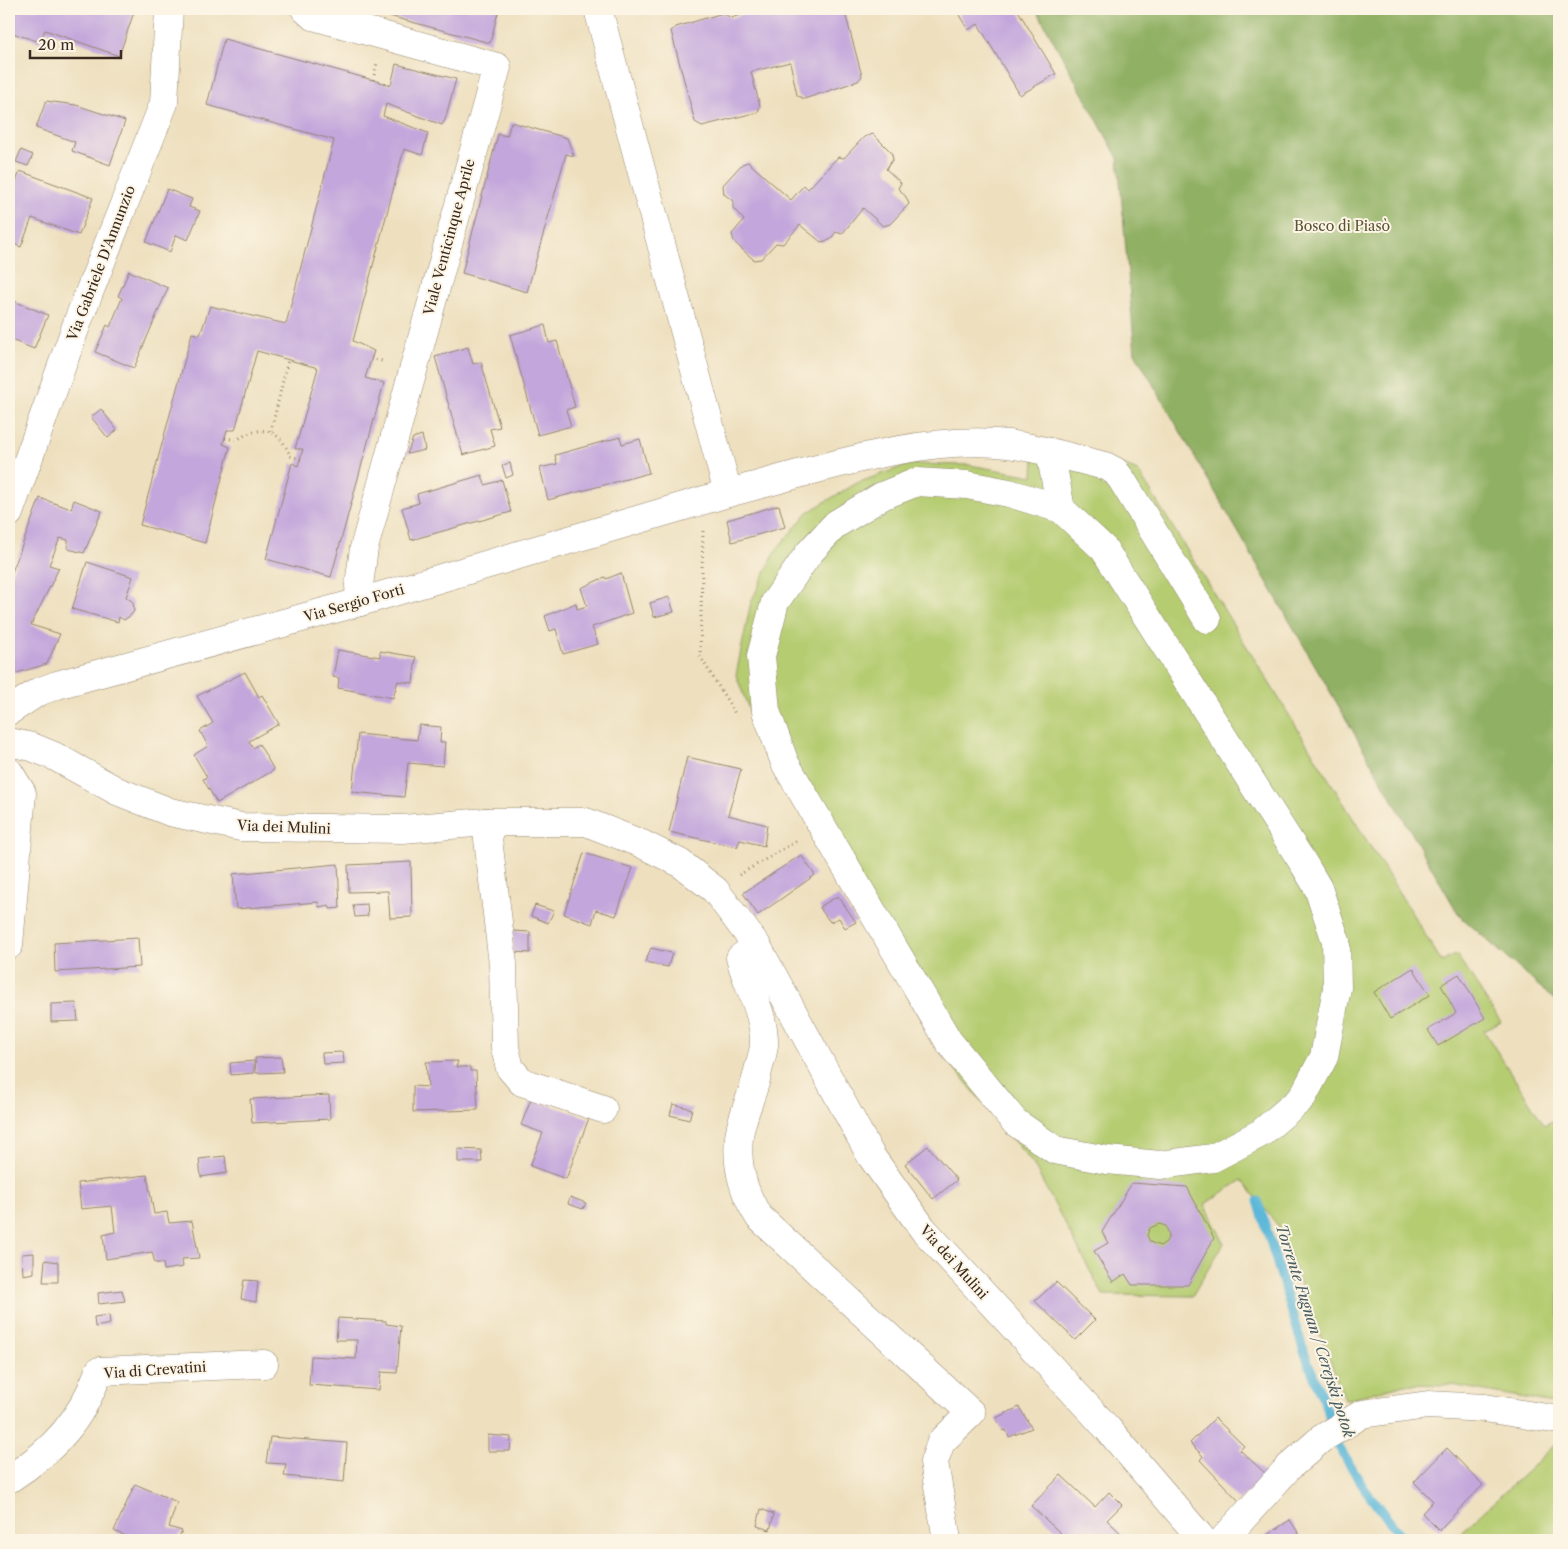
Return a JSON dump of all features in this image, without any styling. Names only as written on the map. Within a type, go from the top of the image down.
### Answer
[{"type":"street","name":"Via Gabriele D'Annunzio","points":[[9,513],[79,318],[164,103],[169,9]]},
{"type":"street","name":"Viale Venticinque Aprile","points":[[305,9],[313,16],[497,67],[364,548],[359,585],[360,602]]},
{"type":"street","points":[[598,9],[716,497]]},
{"type":"street","name":"Via Sergio Forti","points":[[9,711],[38,692],[57,685],[360,602],[716,497],[909,447],[976,443],[1008,444],[1050,452],[1105,466],[1115,471],[1207,619]]},
{"type":"street","points":[[1050,452],[1061,509],[1104,549],[1306,866],[1318,888],[1336,941],[1337,988],[1324,1057],[1302,1098],[1261,1133],[1212,1158],[1160,1165],[1107,1160],[1055,1150],[1015,1122],[949,1042],[785,763],[766,710],[761,656],[775,602],[809,553],[836,524],[882,496],[917,482],[967,485],[1061,509]]},
{"type":"street","name":"Via dei Mulini","points":[[9,742],[32,747],[54,756],[118,791],[170,812],[241,827],[403,829],[486,822],[586,822],[642,844],[680,864],[715,890],[757,946],[871,1156],[923,1229],[1108,1429],[1203,1540]]},
{"type":"street","points":[[9,772],[22,793],[9,945]]},
{"type":"street","points":[[486,822],[503,964],[505,1048],[510,1068],[522,1082],[602,1109]]},
{"type":"street","points":[[757,946],[740,958],[763,1025],[764,1047],[756,1084],[739,1136],[740,1170],[749,1201],[760,1217],[971,1413],[942,1442],[934,1462],[947,1540]]},
{"type":"street","name":"Via di Crevatini","points":[[9,1479],[29,1466],[60,1440],[80,1414],[99,1371],[264,1364]]},
{"type":"street","points":[[1222,1540],[1288,1468],[1321,1440],[1362,1414],[1428,1405],[1485,1408],[1559,1420]]},
{"type":"path","points":[[374,80],[379,58]]},
{"type":"path","points":[[271,431],[288,360]]},
{"type":"path","points":[[225,438],[237,440],[246,434],[271,431],[280,437],[290,456],[301,459]]},
{"type":"green space","name":"Bosco di Piasò","points":[[1036,9],[1559,9],[1559,1004],[1459,915],[1135,353],[1118,158]]},
{"type":"green space","points":[[1035,439],[1085,451],[1138,471],[1442,962],[1456,954],[1501,1022],[1484,1031],[1544,1125],[1559,1118],[1559,1404],[1452,1385],[1405,1384],[1345,1400],[1279,1227],[1242,1180],[1205,1204],[1224,1243],[1192,1296],[1103,1295],[1033,1164],[938,1048],[778,769],[753,720],[736,675],[751,602],[776,550],[808,512],[857,483],[910,464],[969,465],[1033,476]]},
{"type":"green space","points":[[1556,1444],[1559,1447],[1559,1540],[1453,1540]]},
{"type":"building","points":[[9,9],[135,9],[119,56],[45,30],[40,42],[9,32]]},
{"type":"building","points":[[363,9],[499,9],[490,43]]},
{"type":"building","points":[[759,9],[844,9],[862,76],[858,81],[804,99],[797,95],[790,62],[751,72],[760,106],[758,112],[702,126],[695,122],[671,31],[676,27],[723,13],[731,18]]},
{"type":"building","points":[[969,9],[1017,9],[1056,74],[1020,95],[978,24],[968,30],[959,15]]},
{"type":"building","points":[[224,39],[391,85],[396,64],[456,79],[442,125],[386,104],[383,116],[428,133],[422,155],[404,149],[353,341],[374,351],[365,378],[384,383],[331,577],[266,559],[292,463],[298,466],[303,449],[295,449],[318,368],[257,351],[235,430],[227,430],[223,444],[230,447],[205,543],[140,525],[192,333],[200,335],[210,306],[286,324],[334,140],[207,105]]},
{"type":"building","points":[[46,101],[76,105],[125,121],[110,165],[72,151],[75,142],[36,128]]},
{"type":"building","points":[[511,122],[567,138],[574,156],[566,154],[527,292],[462,273],[498,134],[507,136]]},
{"type":"building","points":[[873,134],[891,152],[893,159],[886,169],[901,183],[898,188],[909,204],[890,224],[883,226],[863,208],[842,234],[836,232],[830,240],[821,242],[800,225],[783,244],[776,243],[761,259],[754,260],[734,242],[732,234],[744,220],[733,208],[733,201],[724,194],[723,185],[742,164],[748,162],[791,200],[804,185],[808,189],[838,157],[844,158],[864,137]]},
{"type":"building","points":[[21,150],[33,155],[28,166],[16,162]]},
{"type":"building","points":[[20,171],[93,198],[79,235],[32,218],[21,247],[9,242],[9,200]]},
{"type":"building","points":[[167,189],[192,199],[189,207],[200,211],[188,240],[176,235],[170,252],[146,242]]},
{"type":"building","points":[[129,271],[168,288],[134,368],[95,352],[107,325],[110,327],[122,298],[118,296]]},
{"type":"building","points":[[9,299],[48,315],[34,349],[9,339]]},
{"type":"building","points":[[545,325],[549,343],[557,341],[575,407],[566,410],[571,426],[538,435],[510,335]]},
{"type":"building","points":[[468,347],[473,364],[481,362],[500,427],[490,429],[495,446],[463,455],[435,357]]},
{"type":"building","points":[[101,409],[117,430],[108,438],[91,417]]},
{"type":"building","points":[[422,435],[425,450],[407,454],[413,438]]},
{"type":"building","points":[[620,437],[622,444],[640,439],[649,473],[548,500],[540,468],[557,464],[555,455]]},
{"type":"building","points":[[510,463],[513,475],[506,478],[502,465]]},
{"type":"building","points":[[482,475],[485,485],[502,480],[511,512],[411,540],[402,508],[419,503],[417,494]]},
{"type":"building","points":[[40,498],[71,509],[74,500],[102,511],[84,553],[68,549],[68,540],[60,538],[49,565],[59,568],[31,625],[60,634],[47,664],[17,673],[9,670],[9,580]]},
{"type":"building","points":[[779,505],[785,527],[732,542],[727,520]]},
{"type":"building","points":[[87,562],[133,577],[126,597],[133,602],[134,611],[131,615],[124,620],[119,617],[118,622],[72,609]]},
{"type":"building","points":[[621,573],[632,613],[592,627],[598,644],[563,654],[556,629],[550,631],[545,616],[576,603],[577,609],[587,606],[581,588],[605,577],[606,579]]},
{"type":"building","points":[[669,597],[674,612],[654,617],[650,603]]},
{"type":"building","points":[[338,650],[380,657],[380,651],[416,657],[413,683],[398,681],[393,698],[338,688],[339,678],[333,677]]},
{"type":"building","points":[[245,672],[259,697],[262,695],[279,724],[249,741],[253,748],[259,744],[274,770],[217,803],[203,779],[207,777],[194,755],[208,746],[200,731],[213,723],[197,696]]},
{"type":"building","points":[[419,725],[441,727],[440,742],[445,742],[443,766],[408,763],[404,797],[352,792],[358,734],[417,740]]},
{"type":"building","points":[[687,757],[741,769],[728,815],[767,825],[764,846],[740,840],[737,847],[669,832]]},
{"type":"building","points":[[584,853],[633,868],[616,916],[596,910],[592,924],[564,914]]},
{"type":"building","points":[[801,855],[815,875],[758,915],[743,893]]},
{"type":"building","points":[[411,862],[412,917],[390,918],[388,891],[349,892],[348,865]]},
{"type":"building","points":[[338,864],[340,908],[330,909],[329,905],[319,907],[318,902],[236,909],[233,874]]},
{"type":"building","points":[[838,896],[856,922],[845,928],[839,918],[830,922],[819,907]]},
{"type":"building","points":[[367,904],[368,916],[355,917],[353,905]]},
{"type":"building","points":[[535,905],[554,911],[548,923],[531,916]]},
{"type":"building","points":[[513,931],[530,932],[530,953],[513,952]]},
{"type":"building","points":[[138,938],[140,967],[55,972],[54,943]]},
{"type":"building","points":[[651,948],[672,953],[668,967],[645,962]]},
{"type":"building","points":[[1413,968],[1430,995],[1390,1019],[1374,992]]},
{"type":"building","points":[[1459,974],[1485,1018],[1438,1046],[1428,1030],[1456,1013],[1441,985]]},
{"type":"building","points":[[76,1003],[78,1021],[51,1022],[51,1004]]},
{"type":"building","points":[[343,1052],[344,1063],[323,1064],[322,1053]]},
{"type":"building","points":[[281,1057],[283,1072],[256,1073],[255,1058]]},
{"type":"building","points":[[254,1061],[254,1073],[231,1075],[230,1063]]},
{"type":"building","points":[[458,1061],[456,1067],[470,1067],[470,1071],[476,1071],[478,1110],[413,1112],[413,1086],[428,1087],[426,1062]]},
{"type":"building","points":[[329,1095],[330,1119],[252,1123],[250,1099]]},
{"type":"building","points":[[531,1099],[589,1118],[566,1179],[530,1166],[543,1133],[521,1125]]},
{"type":"building","points":[[673,1104],[692,1109],[689,1120],[670,1115]]},
{"type":"building","points":[[928,1146],[957,1180],[933,1199],[905,1164]]},
{"type":"building","points":[[458,1149],[481,1150],[482,1162],[458,1162]]},
{"type":"building","points":[[225,1156],[227,1173],[201,1177],[199,1159]]},
{"type":"building","points":[[147,1175],[154,1214],[167,1212],[169,1223],[192,1221],[199,1258],[182,1259],[183,1267],[164,1270],[163,1263],[155,1263],[152,1252],[106,1259],[103,1235],[115,1232],[112,1206],[81,1209],[78,1183]]},
{"type":"building","points":[[1132,1183],[1187,1187],[1214,1238],[1188,1285],[1132,1285],[1125,1274],[1113,1282],[1094,1251],[1108,1243],[1102,1232]],"holes":[[[1159,1224],[1166,1226],[1169,1236],[1166,1242],[1160,1246],[1150,1242],[1147,1235],[1150,1228]]]},
{"type":"building","points":[[570,1197],[586,1203],[583,1209],[568,1204]]},
{"type":"building","points":[[34,1253],[34,1273],[23,1275],[22,1254]]},
{"type":"building","points":[[45,1260],[58,1262],[58,1282],[43,1282]]},
{"type":"building","points":[[244,1280],[258,1281],[256,1302],[241,1299]]},
{"type":"building","points":[[1056,1282],[1095,1320],[1075,1340],[1035,1301]]},
{"type":"building","points":[[122,1290],[125,1301],[99,1304],[98,1293]]},
{"type":"building","points":[[109,1315],[110,1324],[95,1327],[94,1317]]},
{"type":"building","points":[[338,1318],[386,1321],[386,1324],[401,1326],[397,1373],[381,1372],[379,1390],[309,1385],[311,1356],[356,1359],[357,1340],[336,1340]]},
{"type":"building","points":[[1019,1407],[1032,1428],[1009,1437],[1006,1430],[1003,1431],[996,1418]]},
{"type":"building","points":[[1215,1418],[1244,1446],[1240,1450],[1267,1475],[1239,1501],[1200,1460],[1203,1456],[1190,1443]]},
{"type":"building","points":[[488,1435],[511,1437],[510,1451],[488,1451]]},
{"type":"building","points":[[270,1437],[347,1443],[344,1482],[284,1476],[286,1464],[266,1463]]},
{"type":"building","points":[[1447,1448],[1483,1485],[1439,1530],[1422,1513],[1433,1501],[1414,1482]]},
{"type":"building","points":[[1061,1475],[1095,1507],[1109,1492],[1122,1505],[1107,1520],[1128,1540],[1068,1540],[1031,1506]]},
{"type":"building","points":[[135,1484],[177,1502],[169,1527],[182,1531],[177,1540],[135,1540],[114,1531]]},
{"type":"building","points":[[761,1509],[774,1514],[770,1530],[757,1526]]},
{"type":"building","points":[[1290,1520],[1303,1540],[1259,1540]]},
{"type":"waterway","name":"Torrente Fugnan / Cerejski potok","points":[[1258,1201],[1303,1349],[1328,1412],[1334,1439],[1364,1488],[1404,1540]]}]
